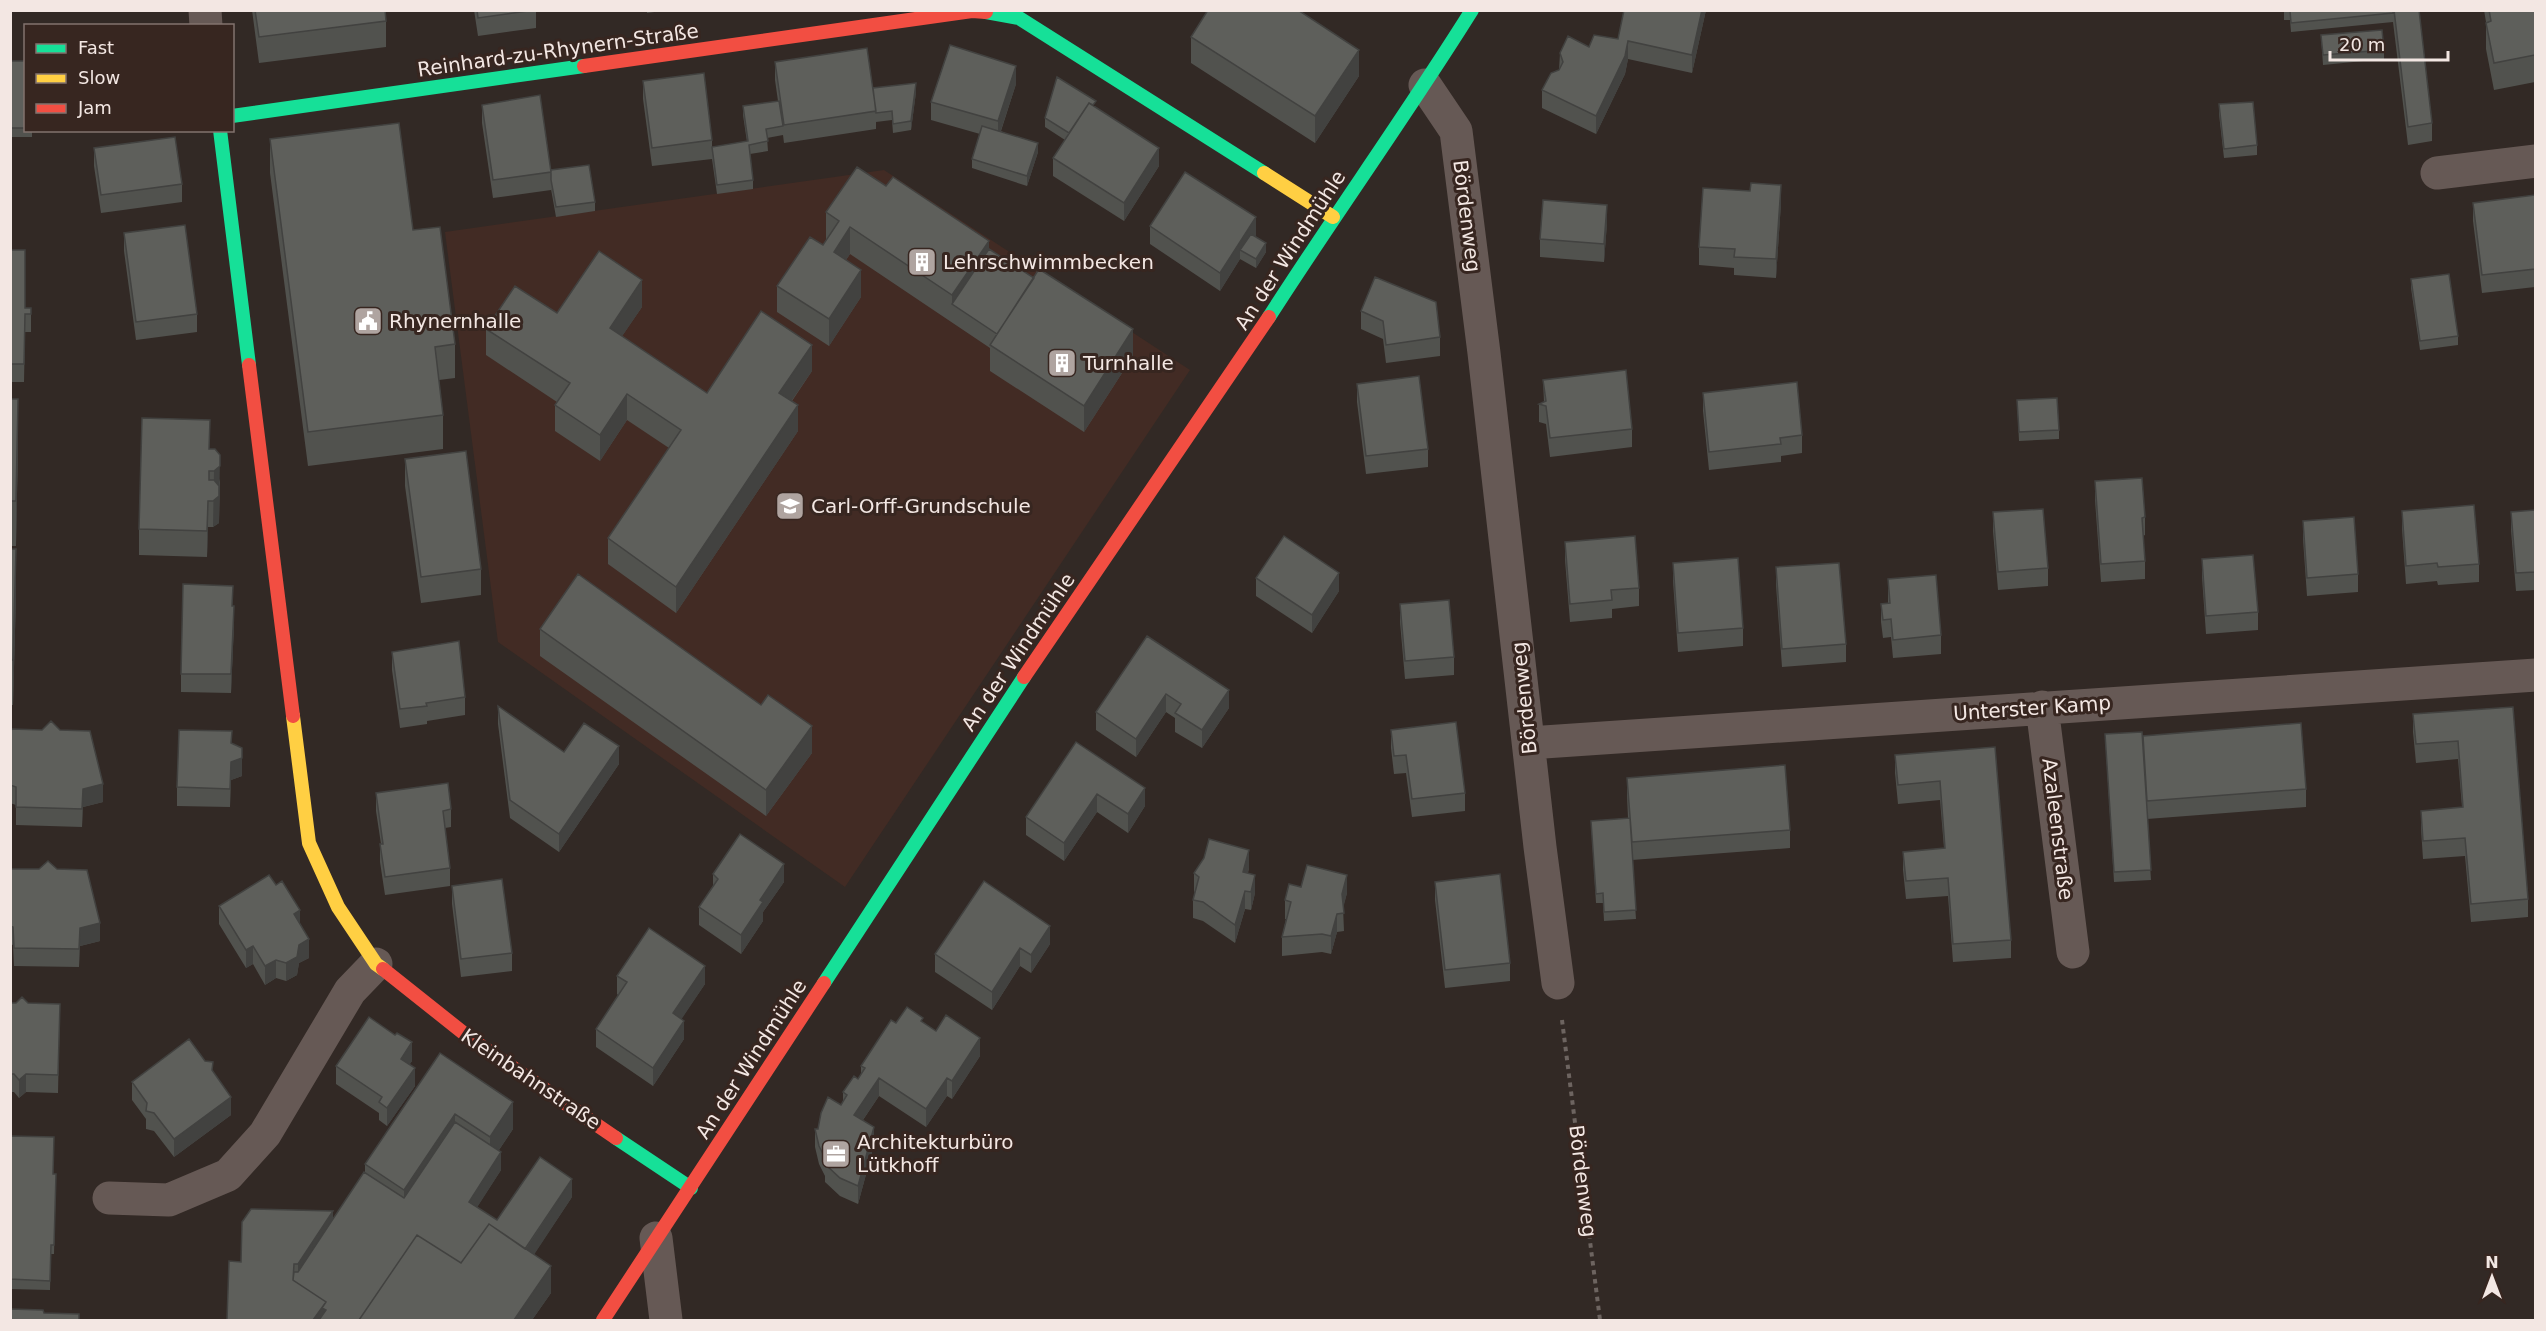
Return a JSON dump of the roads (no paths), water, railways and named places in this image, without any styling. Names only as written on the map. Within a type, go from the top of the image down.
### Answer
[{"type":"street","name":"An der Windmühle","points":[[603,1320],[977,748],[1135,512],[1238,365],[1333,217],[1425,85],[1472,10]]},
{"type":"street","name":"Reinhard-zu-Rhynern-Straße","points":[[234,116],[960,12],[995,12],[1019,18],[1333,217]]},
{"type":"street","name":"Bördenweg","points":[[1425,85],[1456,131],[1558,983]]},
{"type":"street","name":"Kleinbahnstraße","points":[[220,132],[309,843],[338,907],[376,964],[471,1039],[691,1188]]},
{"type":"street","points":[[2437,173],[2535,161]]},
{"type":"street","name":"Unterster Kamp","points":[[1529,743],[2535,675]]},
{"type":"street","name":"Azaleenstraße","points":[[2042,707],[2073,952]]},
{"type":"street","points":[[110,1198],[169,1200],[228,1175],[265,1134],[350,991],[376,964]]},
{"type":"street","points":[[656,1238],[666,1320]]},
{"type":"place","name":"Lehrschwimmbecken","points":[[922,262]]},
{"type":"place","name":"Rhynernhalle","points":[[368,321]]},
{"type":"place","name":"Turnhalle","points":[[1062,363]]},
{"type":"place","name":"Carl-Orff-Grundschule","points":[[790,506]]},
{"type":"place","name":"Architekturbüro Lütkhoff","points":[[836,1154]]}]
